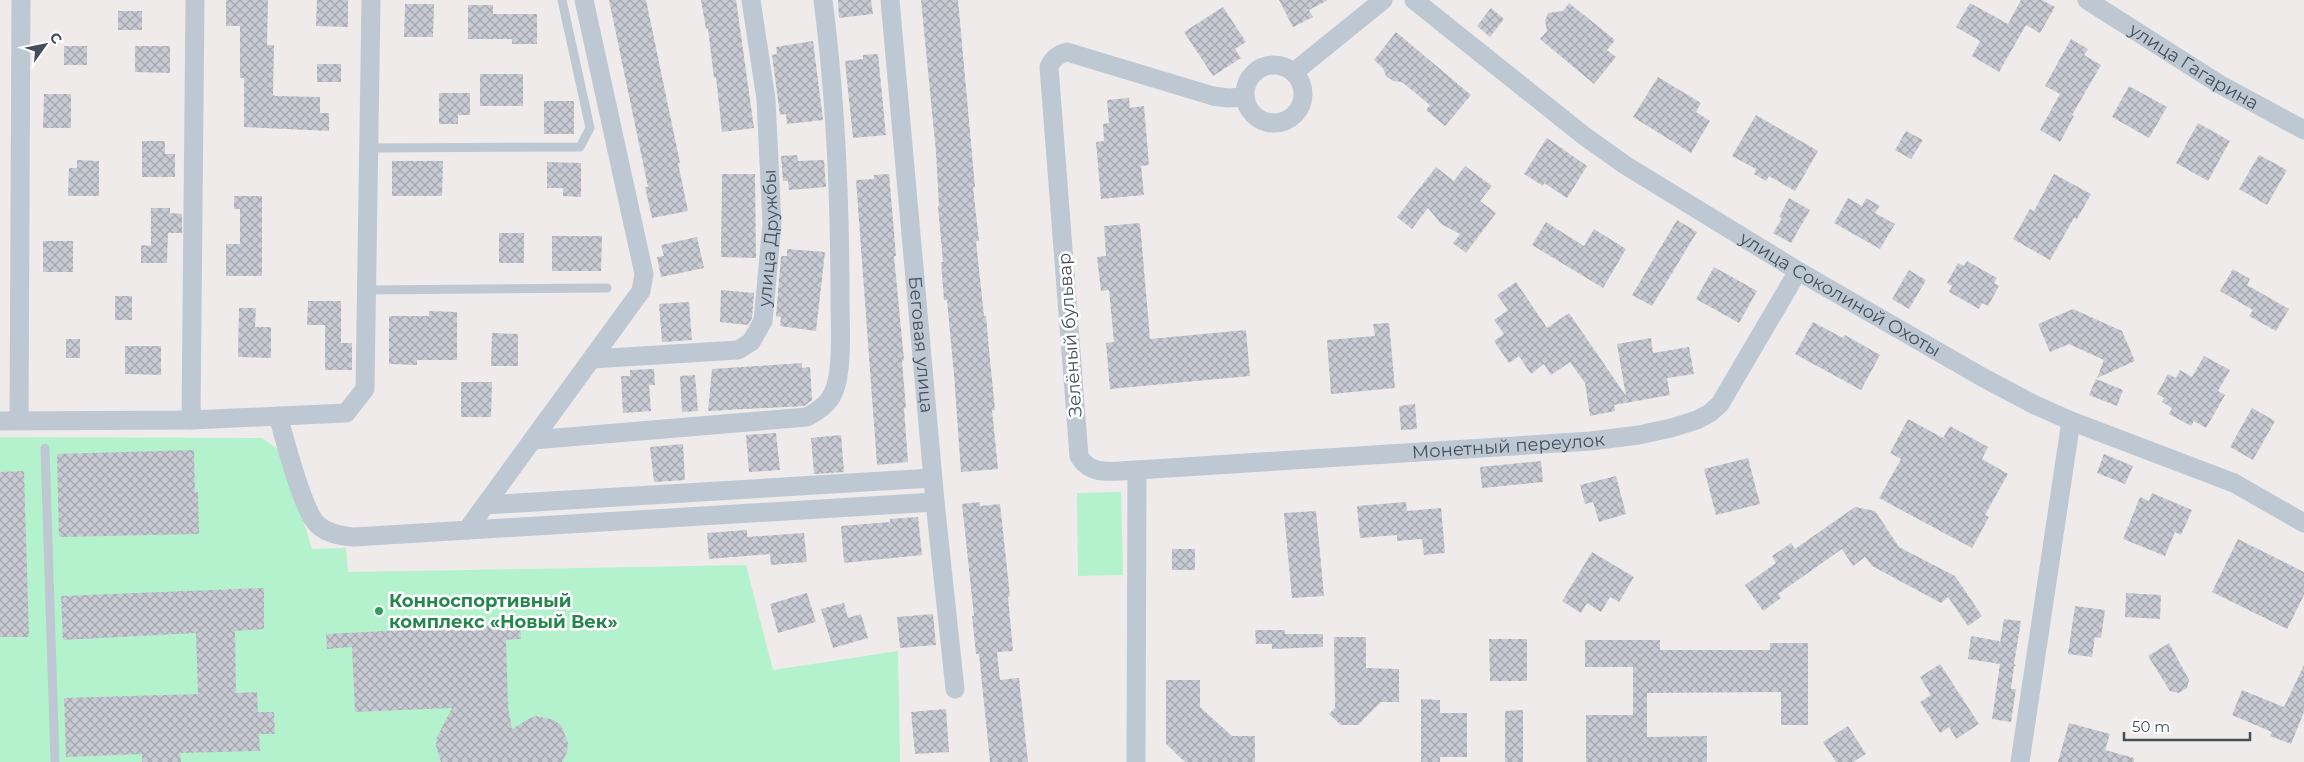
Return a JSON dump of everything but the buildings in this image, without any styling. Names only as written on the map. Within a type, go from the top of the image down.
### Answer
[{"type":"street","points":[[19,420],[21,0]]},
{"type":"street","points":[[191,420],[194,0]]},
{"type":"street","points":[[0,421],[191,420],[346,413],[365,389],[371,0]]},
{"type":"street","points":[[467,530],[641,291],[644,274],[584,0]]},
{"type":"street","name":"улица Дружбы","points":[[592,358],[738,350],[751,342],[763,321],[772,224],[766,99],[751,0]]},
{"type":"street","points":[[533,440],[807,417],[823,408],[834,391],[840,354],[840,211],[832,72],[823,0]]},
{"type":"street","name":"Беговая улица","points":[[890,0],[934,502],[955,689]]},
{"type":"street","points":[[1294,72],[1383,0]]},
{"type":"street","name":"улица Соколиной Охоты","points":[[1414,0],[1582,135],[1626,165],[1798,271],[1990,381],[2071,421],[2239,485],[2304,523]]},
{"type":"street","name":"улица Гагарина","points":[[2087,0],[2219,84],[2304,130]]},
{"type":"street","name":"Зелёный бульвар","points":[[1138,470],[1093,471],[1086,467],[1079,456],[1049,67],[1060,54],[1067,52],[1213,96],[1228,98],[1245,97]]},
{"type":"street","points":[[1272,64],[1284,66],[1294,72],[1301,83],[1303,95],[1300,107],[1292,116],[1281,122],[1269,122],[1258,118],[1249,109],[1245,97],[1246,85],[1251,75],[1260,67],[1272,64]]},
{"type":"street","name":"Монетный переулок","points":[[1138,470],[1591,441],[1639,435],[1697,420],[1720,404],[1798,271]]},
{"type":"street","points":[[278,416],[307,507],[317,524],[335,535],[354,537],[934,502]]},
{"type":"street","points":[[2020,762],[2071,421]]},
{"type":"street","points":[[1136,762],[1138,470]]},
{"type":"street","points":[[485,505],[932,478]]},
{"type":"lane","points":[[369,148],[580,147],[590,128],[562,0]]},
{"type":"lane","points":[[367,290],[607,288]]},
{"type":"lane","points":[[45,448],[55,762]]},
{"type":"green space","name":"Конноспортивный комплекс «Новый Век»","points":[[0,437],[262,438],[282,452],[312,549],[346,548],[348,572],[746,565],[773,670],[898,651],[900,762],[0,762]]},
{"type":"green space","points":[[1121,492],[1123,575],[1078,576],[1077,493]]},
{"type":"place","name":"Конноспортивный комплекс «Новый Век»","points":[[379,611]]}]
